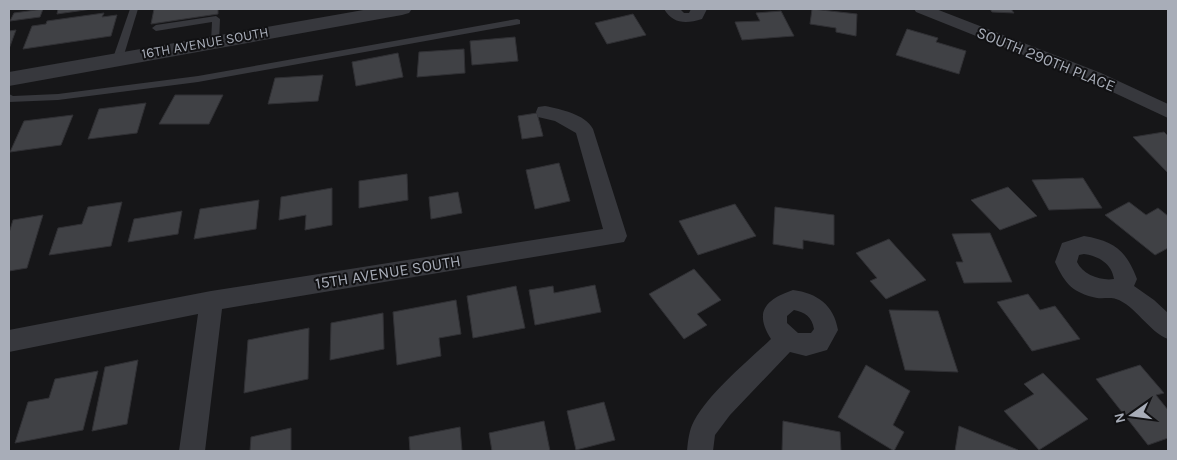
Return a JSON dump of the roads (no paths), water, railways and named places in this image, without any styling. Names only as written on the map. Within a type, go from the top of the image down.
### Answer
[{"type":"street","name":"16TH AVENUE SOUTH","points":[[9,79],[215,42],[363,12],[402,9]]},
{"type":"street","points":[[672,9],[676,15],[686,18],[696,16],[699,9]]},
{"type":"street","name":"SOUTH 290TH PLACE","points":[[922,9],[1095,77],[1168,112]]},
{"type":"street","name":"15TH AVENUE SOUTH","points":[[9,341],[211,301],[616,236],[584,129],[561,116],[545,112]]},
{"type":"street","points":[[1120,289],[1146,307],[1168,328]]},
{"type":"street","points":[[192,451],[211,301]]},
{"type":"street","points":[[700,451],[703,430],[721,406],[786,340]]},
{"type":"lane","points":[[118,58],[134,9]]},
{"type":"lane","points":[[156,28],[216,19],[215,42]]},
{"type":"lane","points":[[9,97],[10,99],[58,97],[198,79],[517,22]]}]
